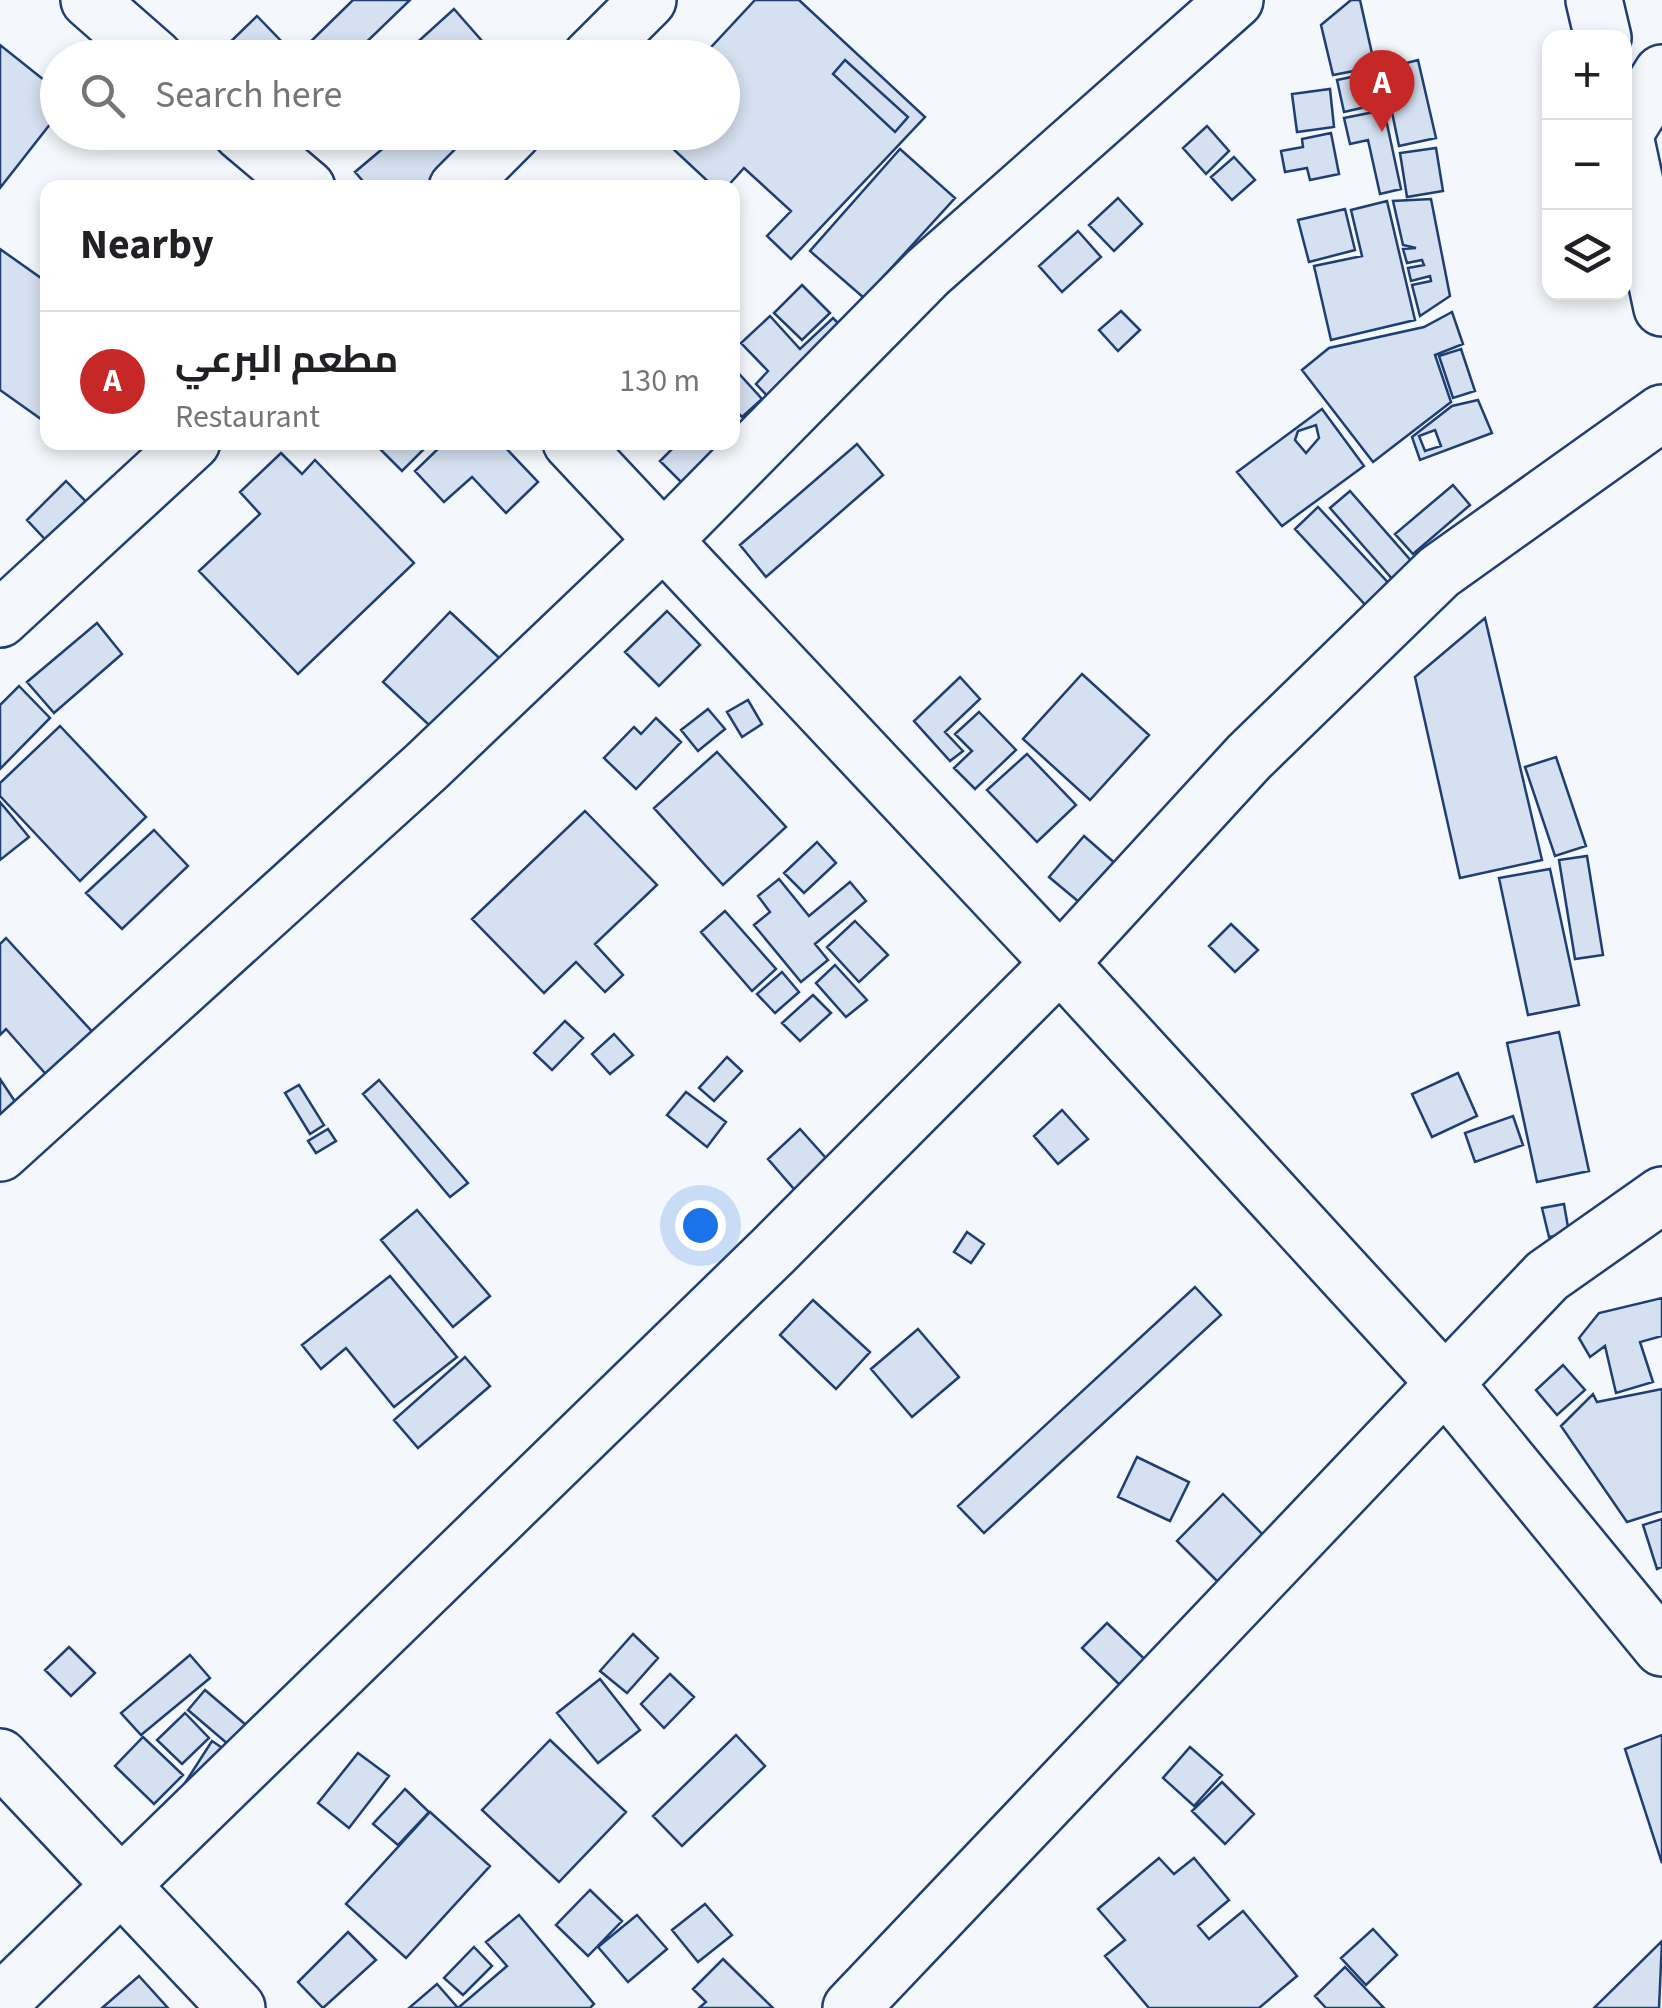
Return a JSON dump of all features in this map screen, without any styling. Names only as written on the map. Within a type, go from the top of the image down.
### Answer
[{"type":"main road","points":[[88,0],[134,40]]},
{"type":"main road","points":[[608,40],[648,0]]},
{"type":"main road","points":[[0,1153],[428,766],[665,539],[928,272],[1235,0]]},
{"type":"main road","points":[[1594,0],[1601,30]]},
{"type":"main road","points":[[1632,121],[1662,72]]},
{"type":"main road","points":[[262,150],[298,180]]},
{"type":"main road","points":[[466,180],[496,150]]},
{"type":"main road","points":[[1632,165],[1662,308]]},
{"type":"main road","points":[[0,2002],[773,1252],[1060,963],[1249,757],[1438,572],[1662,413]]},
{"type":"main road","points":[[0,619],[183,450]]},
{"type":"main road","points":[[579,450],[1060,963],[1443,1381],[1662,1648]]},
{"type":"main road","points":[[851,2008],[1443,1381],[1547,1276],[1662,1195]]},
{"type":"main road","points":[[0,1757],[237,2008]]},
{"type":"building","points":[[353,0],[410,0],[369,40],[312,40]]},
{"type":"building","points":[[755,0],[799,0],[925,117],[791,259],[767,236],[791,211],[744,168],[733,180],[706,180],[674,150],[740,150],[740,40],[718,40]],"holes":[[[845,60],[908,117],[895,132],[833,74]]]},
{"type":"building","points":[[1351,0],[1360,0],[1375,67],[1333,75],[1321,25]]},
{"type":"building","points":[[454,9],[481,40],[420,40]]},
{"type":"building","points":[[257,16],[280,40],[232,40]]},
{"type":"building","points":[[0,45],[40,77],[40,137],[0,188]]},
{"type":"building","points":[[845,60],[908,117],[895,132],[833,74]]},
{"type":"building","points":[[1418,60],[1436,138],[1399,146],[1383,69]]},
{"type":"building","points":[[1376,72],[1383,103],[1344,112],[1337,80]]},
{"type":"building","points":[[1330,89],[1334,127],[1297,132],[1292,94]]},
{"type":"building","points":[[1384,110],[1401,189],[1380,194],[1368,140],[1350,144],[1344,118]]},
{"type":"building","points":[[1207,126],[1229,151],[1206,174],[1183,148]]},
{"type":"building","points":[[1331,133],[1339,174],[1310,180],[1307,168],[1285,172],[1281,151],[1303,147],[1302,139]]},
{"type":"building","points":[[1436,148],[1443,191],[1407,197],[1400,153]]},
{"type":"building","points":[[900,149],[955,198],[864,298],[810,251]]},
{"type":"building","points":[[381,150],[471,150],[438,180],[362,180],[355,172]]},
{"type":"building","points":[[1234,157],[1255,180],[1232,200],[1211,177]]},
{"type":"building","points":[[1118,198],[1142,224],[1114,251],[1089,225]]},
{"type":"building","points":[[1431,199],[1450,296],[1420,316],[1412,285],[1431,281],[1430,276],[1411,281],[1408,268],[1424,265],[1422,260],[1407,263],[1403,249],[1416,248],[1403,245],[1393,201]]},
{"type":"building","points":[[1387,201],[1415,320],[1331,340],[1314,266],[1362,256],[1351,210]]},
{"type":"building","points":[[1345,209],[1355,250],[1309,262],[1298,220]]},
{"type":"building","points":[[1078,231],[1101,257],[1062,292],[1039,266]]},
{"type":"building","points":[[0,249],[40,277],[40,418],[0,390]]},
{"type":"building","points":[[802,285],[830,313],[802,340],[774,313]]},
{"type":"building","points":[[1121,311],[1140,330],[1118,351],[1099,330]]},
{"type":"building","points":[[1452,312],[1463,344],[1435,355],[1451,402],[1373,462],[1302,370],[1329,348],[1424,327]]},
{"type":"building","points":[[770,316],[800,349],[833,318],[849,334],[775,404],[756,384],[768,371],[741,343]]},
{"type":"building","points":[[1461,349],[1475,391],[1453,398],[1439,356]]},
{"type":"building","points":[[740,375],[762,399],[740,415]]},
{"type":"building","points":[[1478,400],[1492,433],[1420,460],[1412,437],[1452,406]],"holes":[[[1435,430],[1441,446],[1425,451],[1419,436]]]},
{"type":"building","points":[[1322,409],[1364,466],[1282,526],[1237,472]],"holes":[[[1316,425],[1319,438],[1306,453],[1295,440],[1298,431]]]},
{"type":"building","points":[[857,444],[883,475],[766,577],[740,545]]},
{"type":"building","points":[[381,450],[423,450],[402,471]]},
{"type":"building","points":[[437,450],[508,450],[538,482],[506,513],[472,477],[444,502],[415,471]]},
{"type":"building","points":[[671,450],[724,450],[687,488],[660,461]]},
{"type":"building","points":[[281,453],[302,474],[315,460],[414,563],[298,674],[199,571],[260,514],[240,492]]},
{"type":"building","points":[[66,481],[95,511],[55,550],[27,520]]},
{"type":"building","points":[[1453,485],[1470,505],[1413,554],[1395,534]]},
{"type":"building","points":[[1350,491],[1413,563],[1394,581],[1330,508]]},
{"type":"building","points":[[1318,507],[1394,589],[1371,611],[1295,529]]},
{"type":"building","points":[[667,611],[700,645],[659,686],[625,652]]},
{"type":"building","points":[[450,612],[511,669],[444,739],[383,682]]},
{"type":"building","points":[[1485,618],[1542,860],[1460,878],[1415,677]]},
{"type":"building","points":[[97,623],[122,654],[54,713],[27,682]]},
{"type":"building","points":[[1082,674],[1149,735],[1090,800],[1023,739]]},
{"type":"building","points":[[960,677],[980,699],[945,732],[963,751],[950,761],[914,721]]},
{"type":"building","points":[[19,686],[50,718],[0,769],[0,705]]},
{"type":"building","points":[[748,700],[762,724],[742,737],[727,712]]},
{"type":"building","points":[[708,709],[725,729],[698,751],[681,730]]},
{"type":"building","points":[[979,712],[1016,750],[975,789],[954,768],[972,751],[955,734]]},
{"type":"building","points":[[656,718],[681,742],[636,789],[604,758],[634,727],[641,734]]},
{"type":"building","points":[[60,726],[146,817],[80,881],[0,796],[0,783]]},
{"type":"building","points":[[717,752],[786,827],[723,885],[654,808]]},
{"type":"building","points":[[1027,754],[1076,805],[1037,842],[987,790]]},
{"type":"building","points":[[1556,757],[1586,846],[1555,856],[1525,767]]},
{"type":"building","points":[[0,802],[29,837],[0,860]]},
{"type":"building","points":[[585,811],[657,885],[595,944],[623,975],[605,992],[576,962],[544,993],[472,919]]},
{"type":"building","points":[[154,830],[188,866],[122,929],[86,893]]},
{"type":"building","points":[[1084,836],[1125,872],[1091,912],[1049,877]]},
{"type":"building","points":[[817,842],[836,863],[804,893],[784,873]]},
{"type":"building","points":[[1587,856],[1603,955],[1575,959],[1559,860]]},
{"type":"building","points":[[1550,869],[1579,1005],[1528,1015],[1499,878]]},
{"type":"building","points":[[779,879],[809,916],[850,882],[866,901],[815,944],[828,960],[801,982],[754,925],[770,912],[758,896]]},
{"type":"building","points":[[725,911],[776,969],[752,991],[701,932]]},
{"type":"building","points":[[855,921],[888,955],[859,982],[827,947]]},
{"type":"building","points":[[1231,924],[1258,950],[1235,972],[1209,946]]},
{"type":"building","points":[[6,938],[98,1038],[51,1080],[6,1029],[0,1035],[0,944]]},
{"type":"building","points":[[835,965],[867,1000],[846,1017],[816,983]]},
{"type":"building","points":[[782,972],[799,992],[775,1013],[757,994]]},
{"type":"building","points":[[813,995],[831,1013],[800,1041],[782,1023]]},
{"type":"building","points":[[565,1021],[583,1038],[552,1070],[534,1053]]},
{"type":"building","points":[[1559,1032],[1589,1171],[1537,1182],[1507,1043]]},
{"type":"building","points":[[614,1034],[633,1055],[610,1074],[592,1054]]},
{"type":"building","points":[[727,1057],[742,1071],[714,1101],[699,1088]]},
{"type":"building","points":[[1458,1073],[1477,1116],[1432,1137],[1412,1094]]},
{"type":"building","points":[[0,1079],[22,1112],[0,1127]]},
{"type":"building","points":[[379,1080],[468,1183],[450,1197],[363,1094]]},
{"type":"building","points":[[299,1085],[324,1125],[310,1134],[285,1093]]},
{"type":"building","points":[[686,1092],[726,1122],[707,1147],[667,1115]]},
{"type":"building","points":[[1062,1110],[1088,1139],[1058,1164],[1034,1136]]},
{"type":"building","points":[[1513,1116],[1523,1145],[1475,1162],[1465,1133]]},
{"type":"building","points":[[328,1129],[336,1141],[316,1153],[308,1141]]},
{"type":"building","points":[[800,1129],[833,1166],[800,1196],[768,1159]]},
{"type":"building","points":[[1564,1204],[1569,1233],[1549,1237],[1542,1208]]},
{"type":"building","points":[[417,1210],[490,1296],[453,1327],[381,1240]]},
{"type":"building","points":[[967,1232],[984,1244],[971,1263],[954,1252]]},
{"type":"building","points":[[390,1276],[457,1357],[394,1407],[346,1348],[321,1369],[302,1345]]},
{"type":"building","points":[[1195,1287],[1221,1315],[984,1533],[958,1506]]},
{"type":"building","points":[[1662,1298],[1662,1336],[1640,1342],[1653,1382],[1616,1393],[1605,1346],[1590,1357],[1579,1338],[1599,1313]]},
{"type":"building","points":[[813,1300],[870,1352],[836,1389],[780,1335]]},
{"type":"building","points":[[918,1329],[959,1377],[912,1417],[871,1369]]},
{"type":"building","points":[[465,1357],[490,1386],[418,1448],[394,1420]]},
{"type":"building","points":[[1563,1365],[1585,1390],[1557,1415],[1536,1390]]},
{"type":"building","points":[[1662,1389],[1662,1511],[1627,1522],[1561,1426],[1593,1394],[1597,1402]]},
{"type":"building","points":[[1137,1457],[1189,1482],[1170,1521],[1118,1497]]},
{"type":"building","points":[[1223,1494],[1271,1543],[1225,1589],[1177,1541]]},
{"type":"building","points":[[1662,1519],[1662,1567],[1657,1569],[1643,1525]]},
{"type":"building","points":[[1107,1623],[1157,1671],[1131,1696],[1082,1648]]},
{"type":"building","points":[[633,1634],[658,1658],[627,1693],[600,1671]]},
{"type":"building","points":[[69,1647],[95,1673],[71,1696],[45,1670]]},
{"type":"building","points":[[190,1655],[210,1678],[141,1735],[121,1713]]},
{"type":"building","points":[[670,1674],[694,1697],[664,1728],[641,1704]]},
{"type":"building","points":[[600,1679],[640,1730],[598,1763],[557,1713]]},
{"type":"building","points":[[205,1690],[246,1725],[229,1745],[188,1710]]},
{"type":"building","points":[[185,1713],[209,1738],[182,1764],[157,1740]]},
{"type":"building","points":[[736,1735],[765,1766],[682,1846],[653,1816]]},
{"type":"building","points":[[1662,1735],[1662,1863],[1625,1749]]},
{"type":"building","points":[[143,1737],[183,1775],[154,1804],[115,1766]]},
{"type":"building","points":[[550,1740],[626,1812],[559,1882],[482,1810]]},
{"type":"building","points":[[212,1741],[224,1749],[196,1791],[185,1783]]},
{"type":"building","points":[[1190,1747],[1222,1775],[1194,1806],[1163,1778]]},
{"type":"building","points":[[358,1753],[389,1776],[349,1828],[318,1803]]},
{"type":"building","points":[[1222,1782],[1254,1814],[1225,1844],[1192,1811]]},
{"type":"building","points":[[405,1789],[429,1812],[398,1845],[373,1824]]},
{"type":"building","points":[[430,1812],[490,1866],[406,1958],[346,1904]]},
{"type":"building","points":[[1159,1858],[1174,1874],[1194,1858],[1229,1900],[1198,1926],[1209,1939],[1243,1911],[1297,1976],[1259,2008],[1149,2008],[1105,1956],[1125,1940],[1098,1909]]},
{"type":"building","points":[[590,1890],[622,1921],[588,1956],[556,1925]]},
{"type":"building","points":[[705,1904],[732,1935],[698,1962],[672,1930]]},
{"type":"building","points":[[519,1915],[594,2004],[590,2008],[458,2008],[507,1966],[486,1942]]},
{"type":"building","points":[[637,1915],[667,1949],[628,1982],[598,1947]]},
{"type":"building","points":[[1373,1929],[1397,1955],[1366,1985],[1341,1958]]},
{"type":"building","points":[[348,1932],[376,1960],[323,2008],[298,1982]]},
{"type":"building","points":[[1662,1941],[1659,2008],[1594,2008]]},
{"type":"building","points":[[474,1947],[492,1966],[463,1995],[444,1978]]},
{"type":"building","points":[[723,1959],[773,2008],[699,2008],[706,2002],[693,1989]]},
{"type":"building","points":[[1345,1967],[1384,2008],[1326,2008],[1315,1996]]},
{"type":"building","points":[[139,1976],[168,2008],[102,2008]]},
{"type":"building","points":[[437,1984],[458,2008],[409,2008]]},
{"type":"place","name":"مطعم البرعي","points":[[1382,132]]}]
